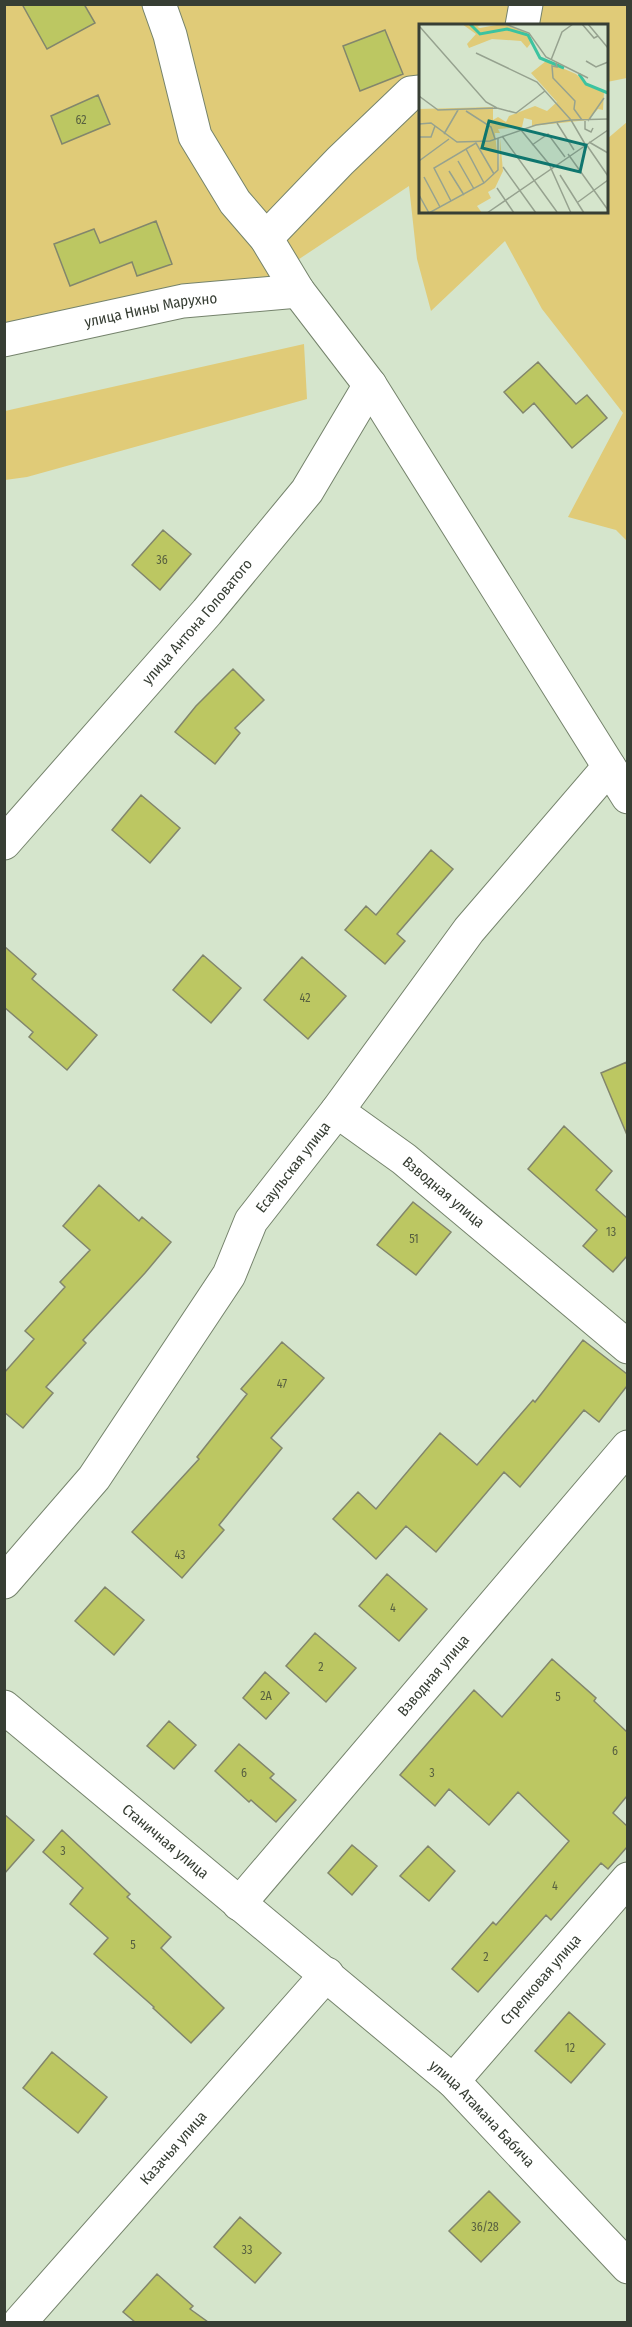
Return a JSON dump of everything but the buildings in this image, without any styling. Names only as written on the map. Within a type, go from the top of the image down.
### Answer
[{"type":"street","points":[[159,4],[170,35],[195,136],[235,202],[266,238],[298,291],[370,385],[627,797]]},
{"type":"street","points":[[522,24],[526,4]]},
{"type":"street","points":[[266,238],[340,161],[411,93],[419,92]]},
{"type":"street","name":"улица Нины Марухно","points":[[4,340],[183,301],[298,291]]},
{"type":"street","name":"улица Антона Головатого","points":[[4,843],[207,612],[307,491],[370,385]]},
{"type":"street","name":"Есаульская улица","points":[[4,1582],[94,1478],[229,1275],[251,1221],[337,1111],[469,930],[609,767]]},
{"type":"street","name":"Взводная улица","points":[[337,1111],[404,1159],[627,1347]]},
{"type":"street","name":"Взводная улица","points":[[239,1904],[627,1447]]},
{"type":"street","name":"Станичная улица","points":[[4,1707],[239,1904],[327,1974]]},
{"type":"street","name":"Стрелковая улица","points":[[453,2081],[627,1879]]},
{"type":"street","name":"улица Атамана Бабича","points":[[327,1974],[453,2081],[627,2266]]},
{"type":"street","name":"Казачья улица","points":[[20,2322],[327,1974]]},
{"type":"shaded area","points":[[4,5],[627,5],[627,78],[608,82],[608,24],[419,24],[419,213],[608,213],[608,138],[627,122],[627,541],[616,530],[568,517],[623,413],[542,309],[505,241],[431,311],[417,259],[409,186],[239,299],[5,350]]},
{"type":"shaded area","points":[[304,344],[307,399],[27,477],[5,480],[5,411]]}]
